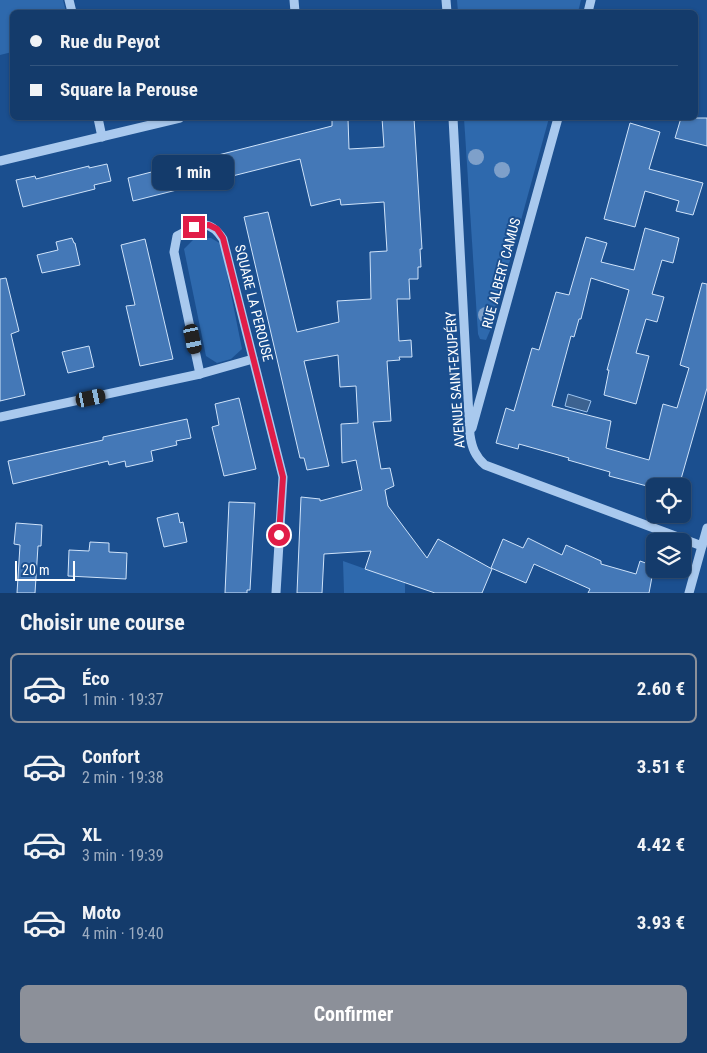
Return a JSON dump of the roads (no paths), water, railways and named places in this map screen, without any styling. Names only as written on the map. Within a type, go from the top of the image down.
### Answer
[{"type":"street","points":[[98,120],[102,137]]},
{"type":"street","points":[[0,162],[172,120]]},
{"type":"street","name":"AVENUE SAINT-EXUPÉRY","points":[[453,120],[470,435],[472,447],[477,458],[485,465],[702,546]]},
{"type":"street","name":"RUE ALBERT CAMUS","points":[[470,435],[557,120]]},
{"type":"street","name":"SQUARE LA PEROUSE","points":[[200,374],[174,252],[177,236],[194,227],[209,225],[217,229],[223,238],[283,477],[276,593]]},
{"type":"street","points":[[0,417],[200,374],[253,359]]},
{"type":"street","points":[[689,593],[707,528]]}]
